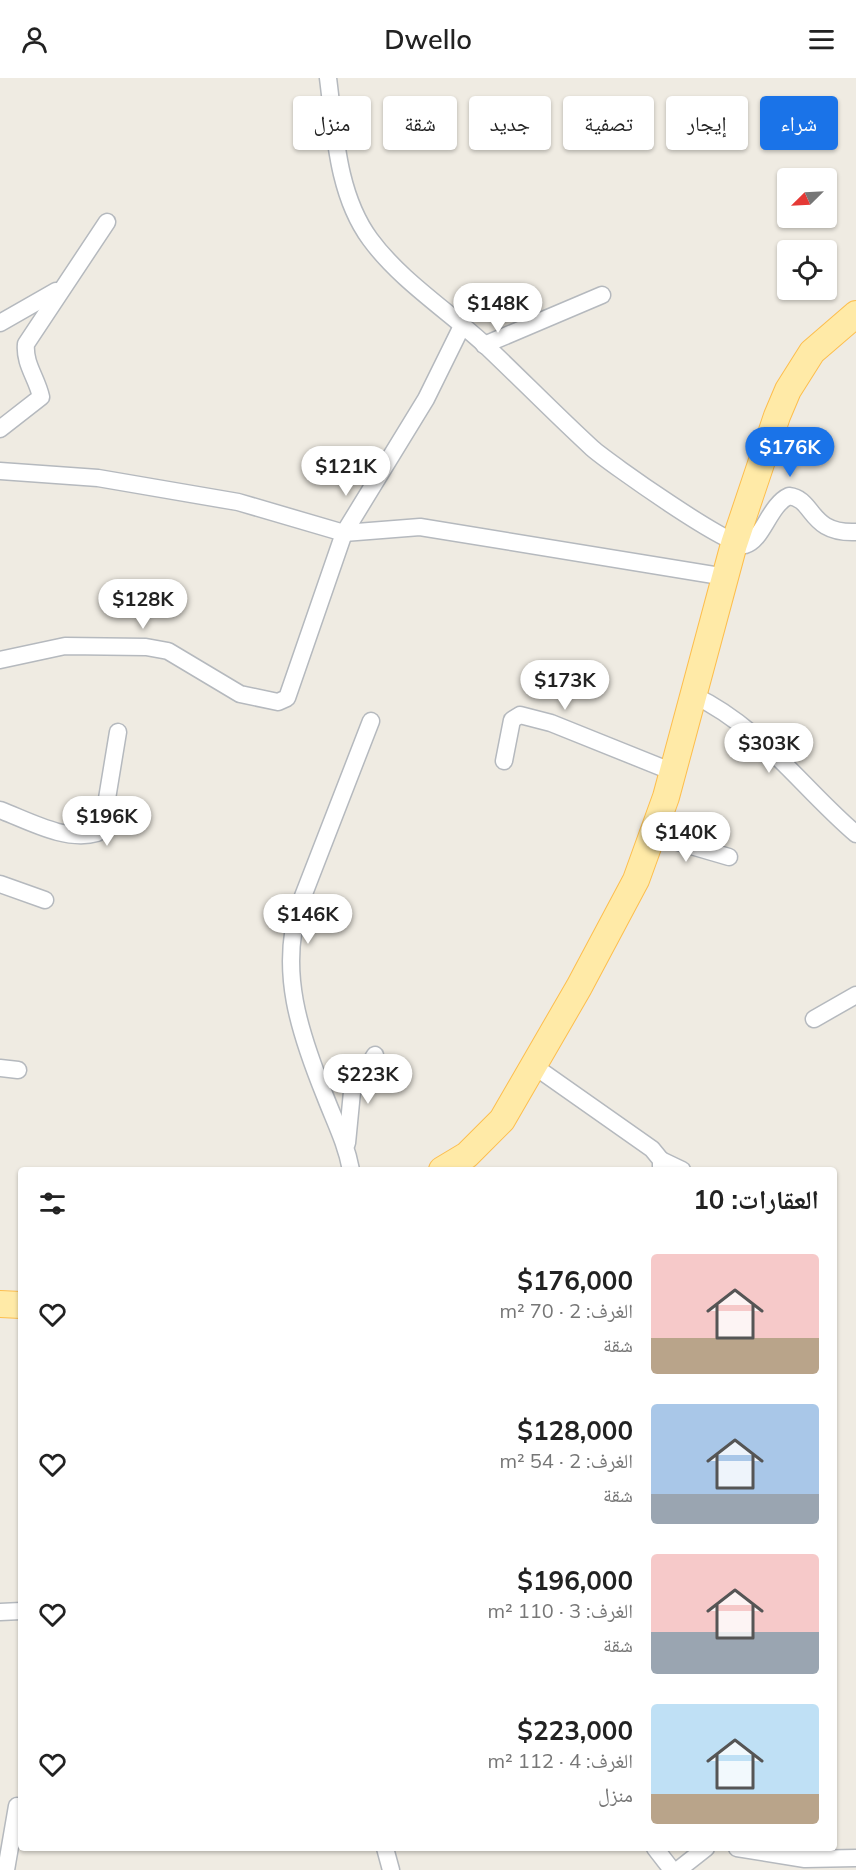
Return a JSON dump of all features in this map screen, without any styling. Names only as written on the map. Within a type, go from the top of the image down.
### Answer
[{"type":"main road","points":[[447,1167],[467,1155],[502,1120],[613,926],[636,880],[655,832],[673,772],[734,544],[754,479],[788,390],[812,352],[856,314]]},
{"type":"main road","points":[[0,1304],[18,1305]]},
{"type":"street","points":[[328,78],[343,178],[349,201],[370,240],[401,272],[484,345],[595,450],[687,517],[734,544],[745,545],[756,538],[781,499],[789,496],[801,500],[816,520],[826,528],[856,532]]},
{"type":"street","points":[[0,429],[40,397],[38,385],[27,361],[26,344],[107,222]]},
{"type":"street","points":[[0,323],[62,287]]},
{"type":"street","points":[[484,345],[602,295]]},
{"type":"street","points":[[0,660],[65,646],[146,647],[168,651],[240,694],[283,701],[290,695],[344,533],[426,399],[462,326]]},
{"type":"street","points":[[0,471],[99,478],[238,502],[344,533],[420,527],[726,577]]},
{"type":"street","points":[[693,695],[718,707],[745,726],[856,834]]},
{"type":"street","points":[[504,761],[512,720],[520,716],[550,723],[673,772]]},
{"type":"street","points":[[350,1167],[346,1147],[299,1029],[293,995],[292,927],[370,721]]},
{"type":"street","points":[[0,810],[73,836],[85,837],[97,833],[103,823],[118,732]]},
{"type":"street","points":[[655,832],[681,843],[729,857]]},
{"type":"street","points":[[0,884],[45,900]]},
{"type":"street","points":[[814,1019],[856,995]]},
{"type":"street","points":[[346,1147],[352,1092],[375,1055]]},
{"type":"street","points":[[534,1066],[652,1149],[661,1165]]},
{"type":"street","points":[[0,1068],[18,1070]]},
{"type":"street","points":[[0,1612],[18,1611]]},
{"type":"street","points":[[6,1870],[13,1806]]},
{"type":"street","points":[[386,1851],[391,1870]]},
{"type":"street","points":[[661,1851],[681,1862],[701,1851]]},
{"type":"street","points":[[756,1851],[805,1859],[856,1858]]}]
